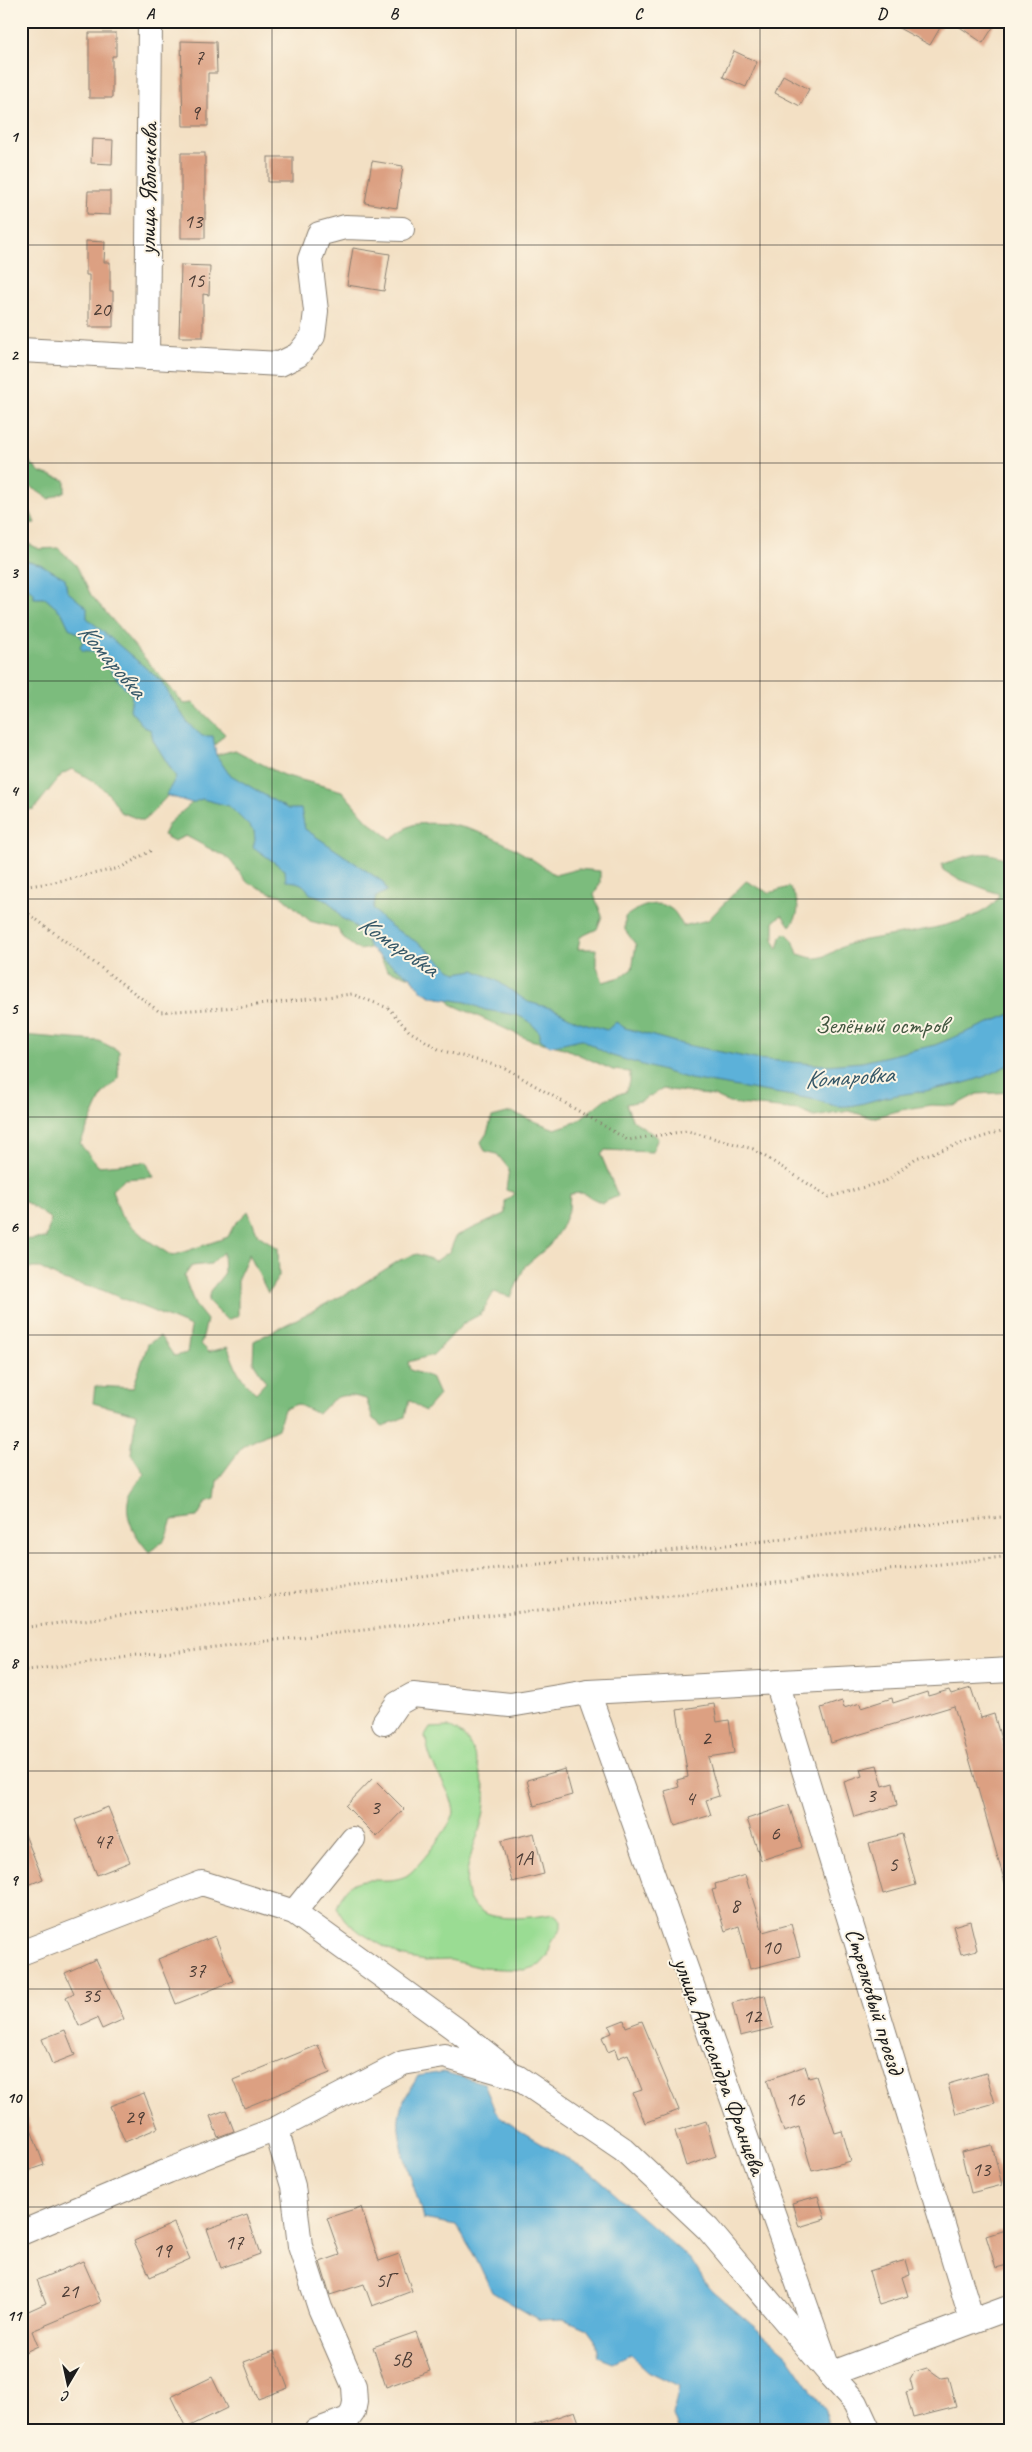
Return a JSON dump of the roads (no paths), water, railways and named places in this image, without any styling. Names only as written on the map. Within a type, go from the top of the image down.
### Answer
[{"type":"street","name":"улица Яблочкова","points":[[147,357],[150,21]]},
{"type":"street","points":[[21,350],[280,364],[298,355],[313,336],[316,311],[310,259],[319,234],[345,227],[402,228]]},
{"type":"street","points":[[384,1723],[398,1704],[412,1695],[510,1705],[588,1692],[1011,1670]]},
{"type":"street","name":"Стрелковый проезд","points":[[777,1682],[972,2320]]},
{"type":"street","name":"улица Александра Францева","points":[[588,1692],[830,2374],[856,2403],[868,2431]]},
{"type":"street","points":[[294,1912],[353,1839]]},
{"type":"street","points":[[21,1953],[202,1883],[294,1912],[454,2028],[517,2077],[630,2155],[708,2229],[830,2374],[1011,2307]]},
{"type":"street","points":[[21,2232],[168,2171],[276,2129],[403,2063],[444,2056],[517,2077]]},
{"type":"street","points":[[276,2129],[293,2186],[300,2246],[320,2308],[354,2386],[355,2402],[348,2419],[316,2431]]},
{"type":"water","name":"Комаровка","points":[[21,557],[23,560],[40,564],[65,578],[67,591],[87,608],[87,618],[161,681],[187,722],[202,736],[213,736],[216,755],[229,774],[288,809],[301,809],[305,829],[383,882],[387,891],[376,897],[373,908],[378,915],[390,926],[418,943],[456,973],[474,970],[496,980],[528,1002],[554,1009],[577,1021],[607,1030],[616,1022],[625,1028],[682,1044],[755,1059],[826,1065],[862,1062],[935,1045],[1011,1014],[1011,1063],[990,1074],[961,1084],[892,1096],[855,1105],[837,1106],[817,1100],[690,1079],[609,1055],[581,1039],[550,1046],[540,1039],[540,1033],[529,1021],[517,1015],[485,1010],[466,1002],[433,997],[422,991],[411,977],[380,957],[370,948],[365,937],[351,923],[341,918],[336,909],[328,902],[310,894],[306,887],[301,884],[286,881],[285,870],[253,847],[255,840],[254,831],[229,806],[202,799],[192,803],[166,795],[176,777],[153,740],[151,730],[144,727],[130,710],[132,695],[119,682],[99,654],[83,651],[80,647],[83,641],[79,634],[69,628],[62,613],[45,598],[34,598],[34,593],[21,582]]},
{"type":"water","points":[[443,2072],[484,2083],[495,2111],[501,2117],[519,2130],[590,2172],[691,2260],[708,2287],[787,2355],[825,2410],[829,2431],[679,2431],[673,2415],[679,2386],[648,2371],[630,2354],[613,2362],[598,2356],[595,2340],[587,2329],[564,2319],[539,2320],[492,2292],[477,2260],[456,2225],[423,2219],[401,2141],[399,2129],[400,2112],[418,2076]]},
{"type":"park label","name":"Зелёный остров","points":[[881,1025]]}]
